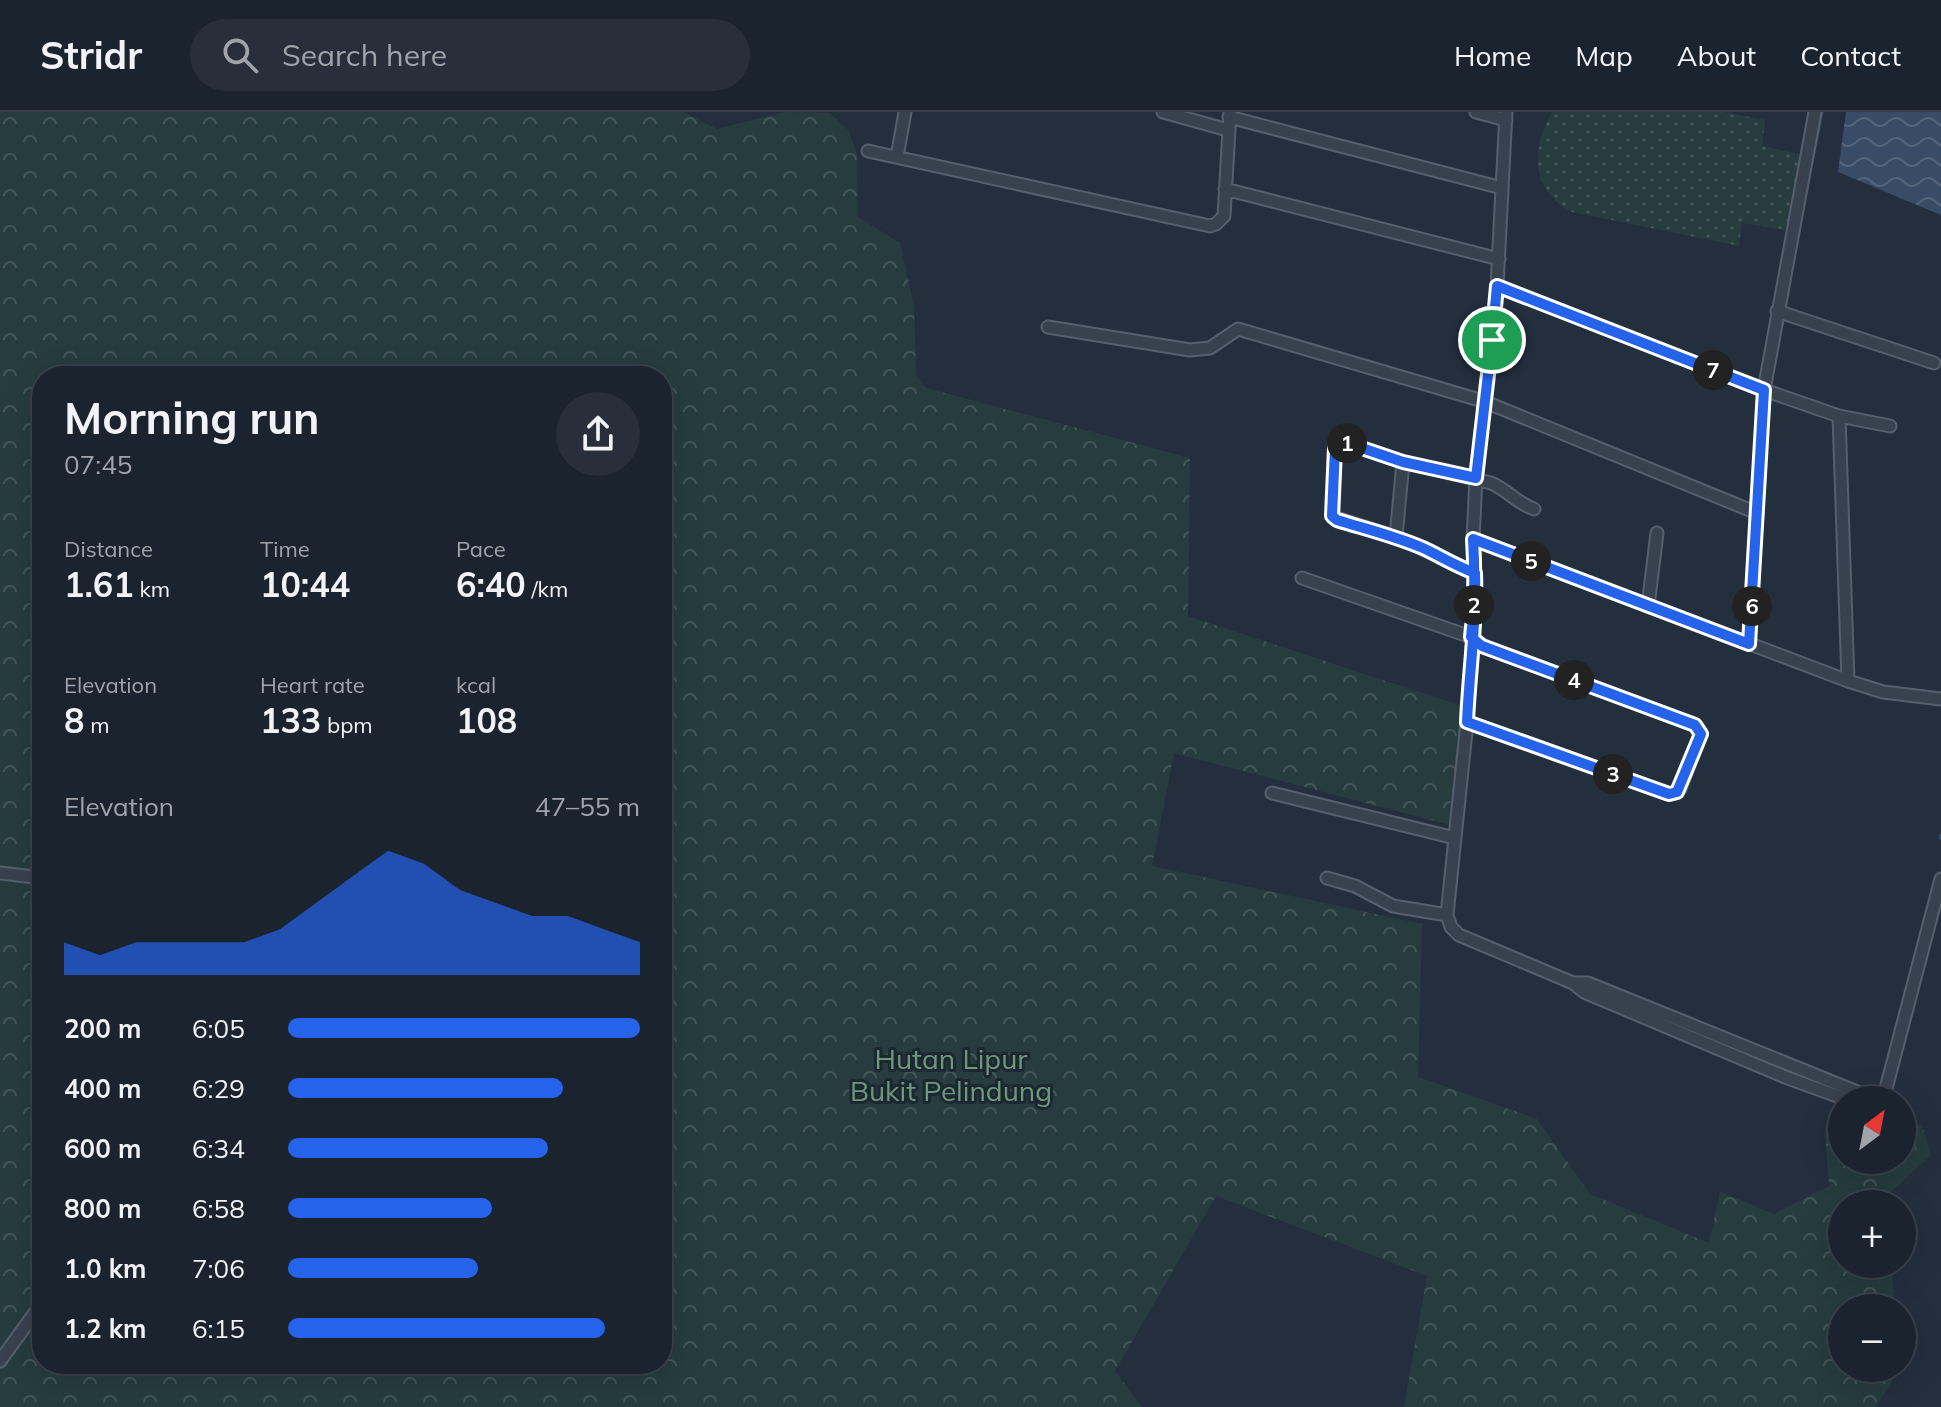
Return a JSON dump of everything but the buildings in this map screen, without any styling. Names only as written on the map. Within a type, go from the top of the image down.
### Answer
[{"type":"street","points":[[897,157],[905,112]]},
{"type":"street","points":[[1163,112],[1229,120],[1502,188]]},
{"type":"street","points":[[1476,112],[1506,116],[1497,286],[1476,478],[1475,573],[1467,722],[1447,915],[1451,927],[1459,935],[1573,983],[1584,992],[1828,1093]]},
{"type":"street","points":[[1749,644],[1764,390],[1815,112]]},
{"type":"street","points":[[868,151],[1210,226],[1224,216],[1229,120]]},
{"type":"street","points":[[1225,189],[1499,259]]},
{"type":"street","points":[[1497,286],[1764,390],[1839,416],[1890,426]]},
{"type":"street","points":[[1777,311],[1934,363]]},
{"type":"street","points":[[1048,327],[1190,350],[1210,348],[1238,329],[1483,401],[1757,513]]},
{"type":"street","points":[[1839,416],[1848,681]]},
{"type":"street","points":[[1475,573],[1396,537],[1333,517],[1335,448],[1338,442],[1403,462],[1476,478],[1496,485],[1518,503],[1534,509]]},
{"type":"street","points":[[1396,537],[1403,462]]},
{"type":"street","points":[[1648,606],[1657,533]]},
{"type":"street","points":[[1473,539],[1848,681],[1883,692],[1941,699]]},
{"type":"street","points":[[1302,578],[1471,637],[1482,646],[1695,725],[1701,734],[1677,792],[1669,794],[1467,722]]},
{"type":"street","points":[[1272,793],[1455,838]]},
{"type":"street","points":[[0,873],[32,877]]},
{"type":"street","points":[[1327,878],[1355,886],[1393,906],[1447,915]]},
{"type":"street","points":[[1887,1086],[1941,879]]},
{"type":"street","points":[[1573,983],[1588,983],[1842,1086]]},
{"type":"street","points":[[0,1361],[32,1317]]},
{"type":"green space","name":"Hutan Lipur Bukit Pelindung","points":[[0,112],[683,112],[717,129],[785,112],[830,113],[849,131],[857,154],[858,217],[900,243],[914,306],[916,376],[926,388],[1190,458],[1188,616],[1465,707],[1454,826],[1174,753],[1152,866],[1422,924],[1418,1077],[1537,1119],[1590,1194],[1709,1243],[1720,1192],[1774,1214],[1829,1186],[1828,1174],[1910,1174],[1893,1190],[1828,1190],[1828,1278],[1892,1278],[1894,1294],[1828,1294],[1828,1382],[1892,1382],[1876,1407],[1404,1407],[1427,1276],[1216,1196],[1115,1371],[1142,1407],[0,1407]]},
{"type":"green space","points":[[1552,112],[1724,112],[1765,120],[1762,146],[1803,155],[1792,231],[1742,223],[1739,246],[1572,212],[1548,192],[1538,168],[1540,140]]},
{"type":"green space","name":"Hutan Lipur Bukit Pelindung","points":[[1828,1117],[1828,1172],[1825,1130]]},
{"type":"green space","name":"Hutan Lipur Bukit Pelindung","points":[[1916,1126],[1922,1126],[1931,1155],[1916,1169]]},
{"type":"water","points":[[1846,112],[1941,112],[1941,215],[1838,172]]},
{"type":"waterway","points":[[1799,228],[1822,112]]},
{"type":"waterway","points":[[1897,688],[1941,693]]},
{"type":"route","points":[[1492,340],[1476,478],[1403,462],[1341,441],[1335,448],[1332,516],[1396,537],[1475,573],[1476,593],[1471,637],[1467,722],[1669,794],[1677,792],[1701,734],[1698,727],[1482,646],[1471,637],[1476,593],[1475,573],[1473,539],[1749,644],[1764,390],[1497,286],[1492,340]]}]
